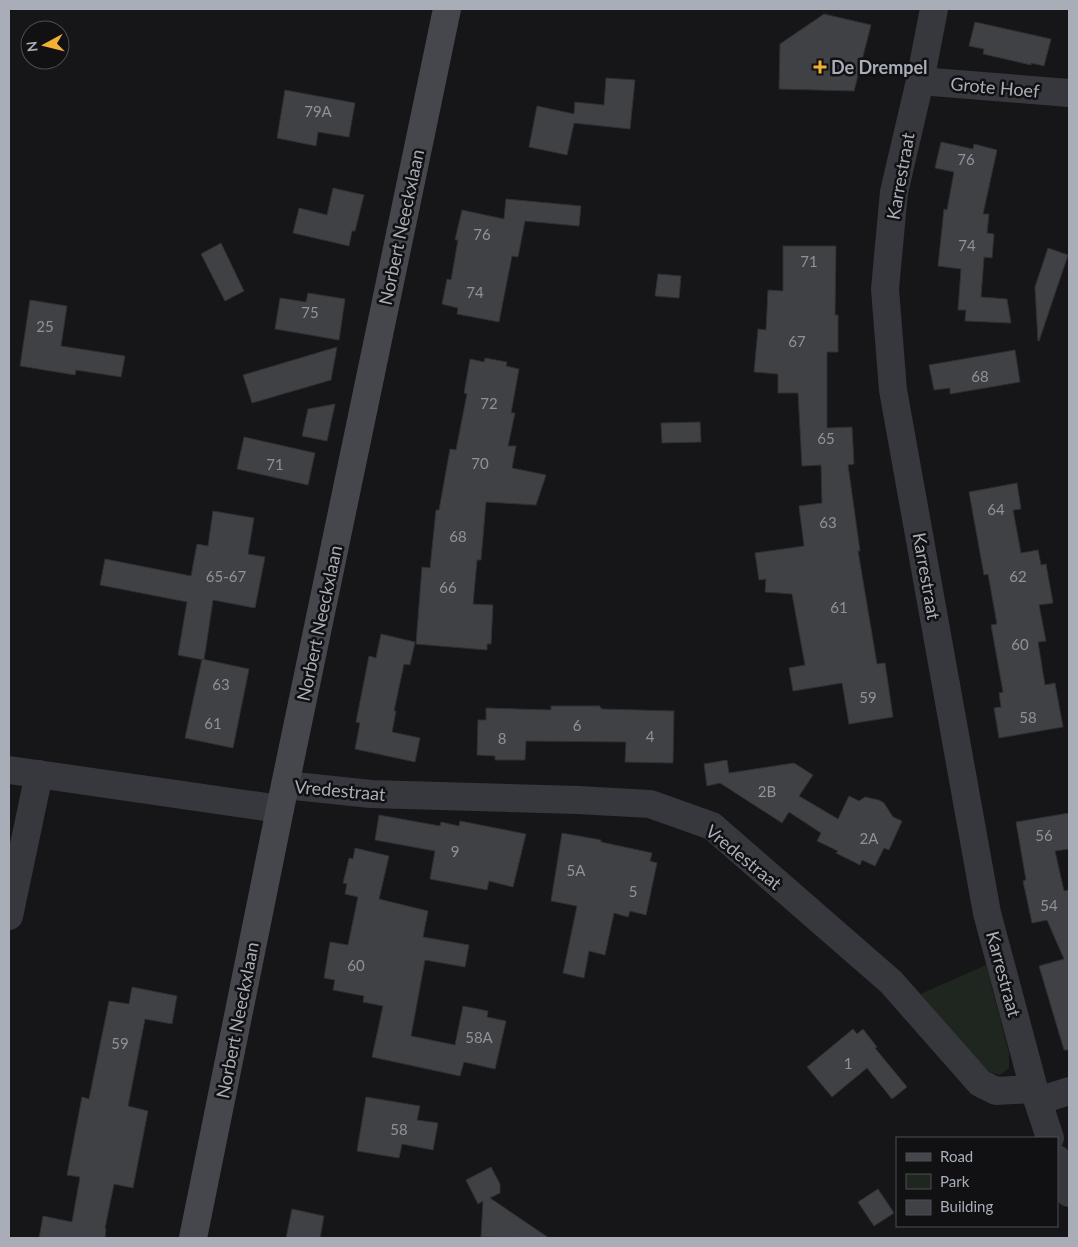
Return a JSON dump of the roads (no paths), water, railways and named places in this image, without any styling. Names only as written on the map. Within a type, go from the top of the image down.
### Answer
[{"type":"main road","name":"Norbert Neeckxlaan","points":[[193,1238],[447,9]]},
{"type":"street","name":"Karrestraat","points":[[934,9],[920,81],[894,192],[885,289],[893,390],[987,913],[1036,1095],[1050,1137]]},
{"type":"street","name":"Grote Hoef","points":[[920,81],[1069,93]]},
{"type":"street","name":"Vredestraat","points":[[9,770],[283,797],[371,794],[650,804],[712,826],[891,982],[980,1083],[996,1091],[1036,1095]]},
{"type":"street","points":[[9,916],[39,774]]},
{"type":"street","points":[[1036,1095],[1069,1091]]},
{"type":"street","points":[[1058,1163],[1069,1193]]},
{"type":"place","name":"De Drempel","points":[[820,67]]}]
